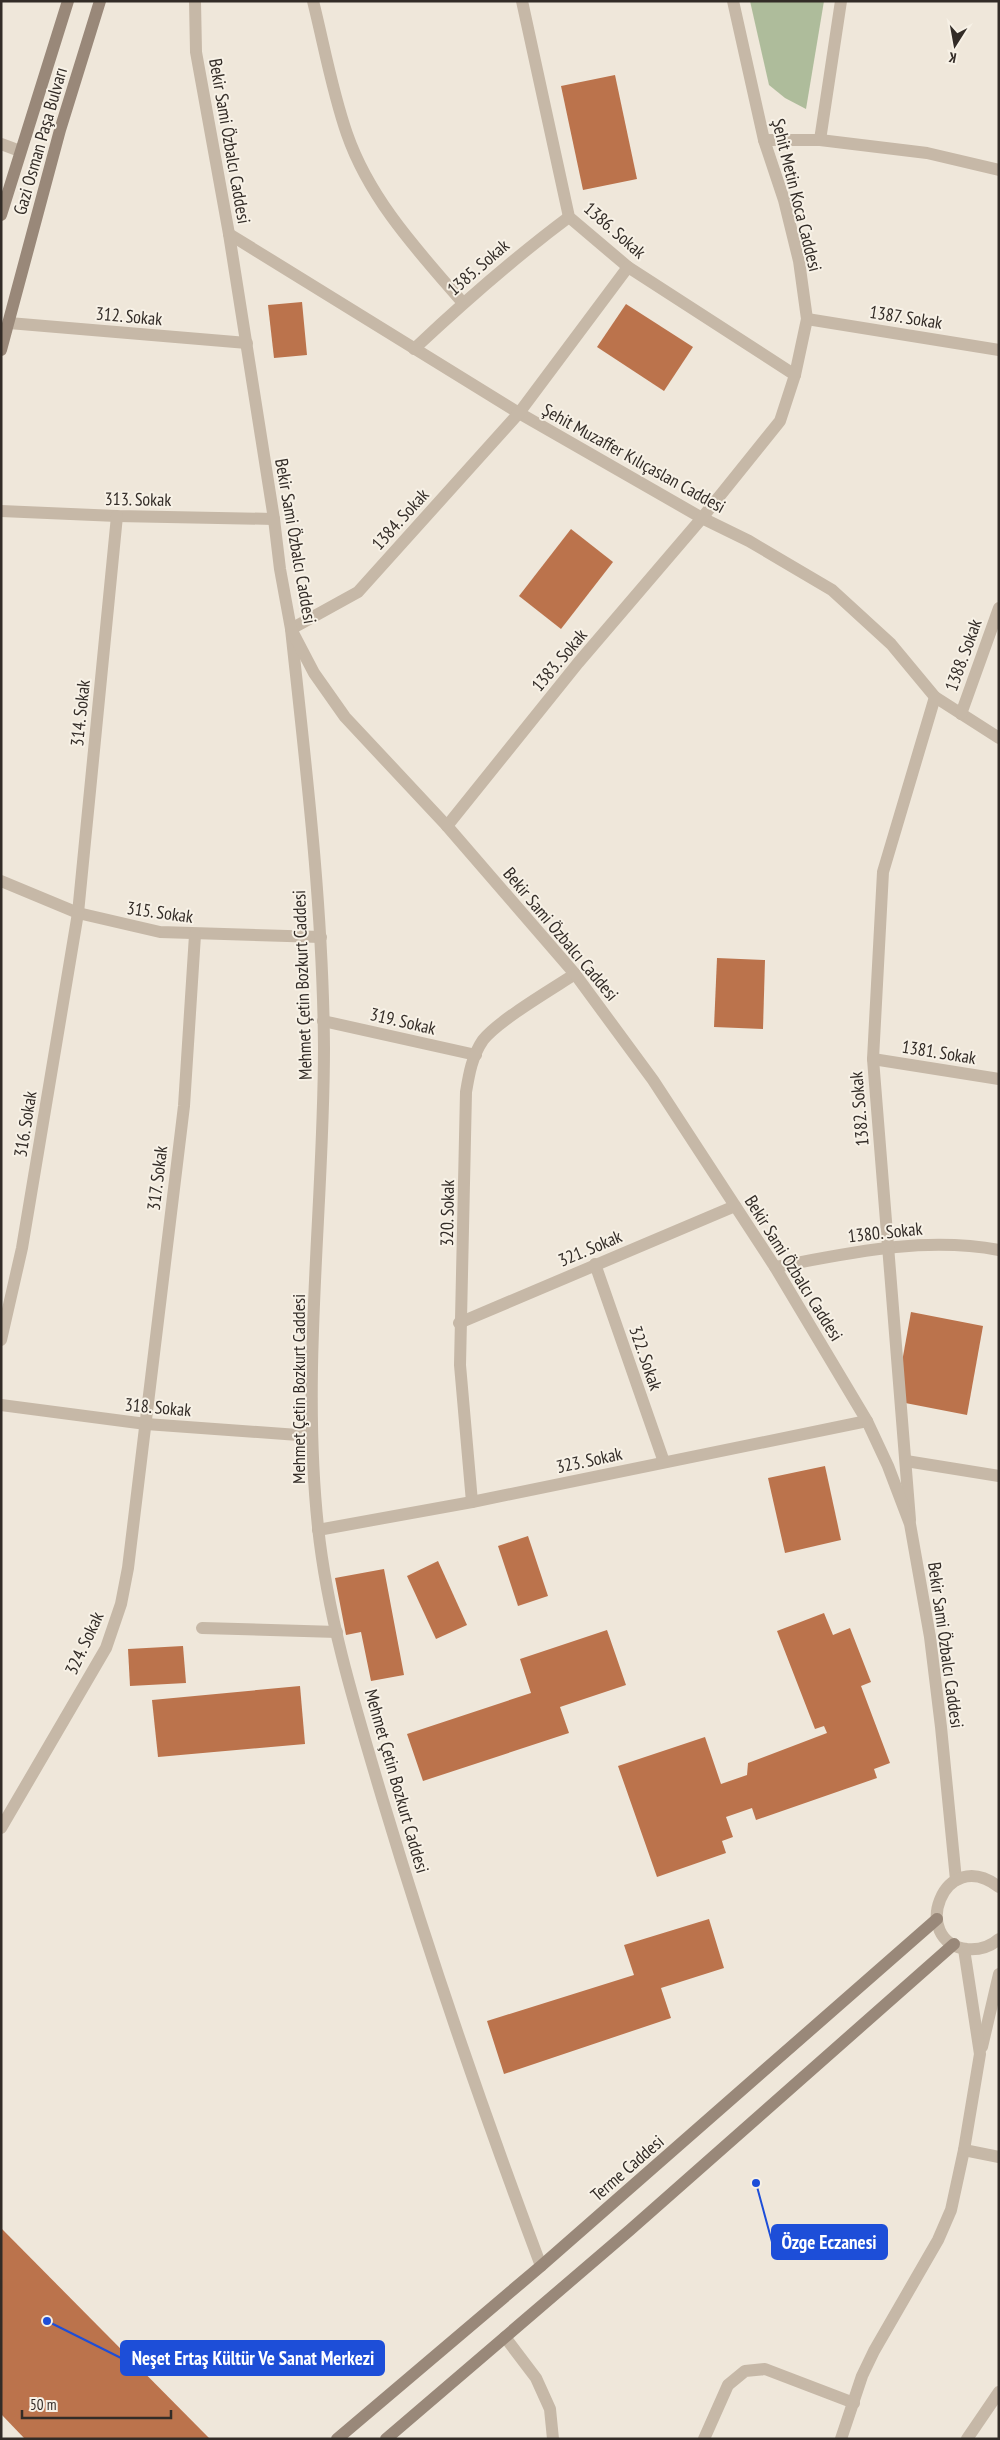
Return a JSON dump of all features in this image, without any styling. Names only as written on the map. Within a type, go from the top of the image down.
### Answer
[{"type":"main road","name":"Gazi Osman Paşa Bulvarı","points":[[1,214],[68,1]]},
{"type":"main road","name":"Gazi Osman Paşa Bulvarı","points":[[1,350],[60,130],[100,1]]},
{"type":"main road","name":"Terme Caddesi","points":[[337,2439],[540,2266],[937,1919]]},
{"type":"main road","points":[[386,2439],[959,1946]]},
{"type":"street","name":"Bekir Sami Özbalcı Caddesi","points":[[195,1],[196,52],[229,234],[274,519],[280,569],[291,628],[314,673],[345,717],[447,826],[575,974],[653,1080],[775,1267],[867,1421],[888,1466],[910,1524],[939,1709],[956,1880]]},
{"type":"street","points":[[313,1],[347,135],[370,182],[396,226],[463,303]]},
{"type":"street","name":"1386. Sokak","points":[[522,1],[569,217],[628,267],[796,374]]},
{"type":"street","name":"Şehit Metin Koca Caddesi","points":[[702,518],[780,421],[796,374],[807,319],[799,261],[784,200],[764,140],[733,1]]},
{"type":"street","points":[[820,140],[841,1]]},
{"type":"street","points":[[764,140],[820,140],[927,153],[999,170]]},
{"type":"street","points":[[1,144],[20,150]]},
{"type":"street","name":"1385. Sokak","points":[[414,349],[463,303],[529,247],[569,217]]},
{"type":"street","name":"Şehit Muzaffer Kılıçaslan Caddesi","points":[[229,234],[519,413],[702,518],[750,541],[832,590],[891,644],[935,697],[999,738]]},
{"type":"street","name":"1384. Sokak","points":[[291,628],[358,592],[519,413],[628,267]]},
{"type":"street","name":"1387. Sokak","points":[[807,319],[999,350]]},
{"type":"street","name":"312. Sokak","points":[[8,324],[246,343]]},
{"type":"street","name":"313. Sokak","points":[[1,511],[117,516],[274,519]]},
{"type":"street","name":"314. Sokak","points":[[78,913],[117,516]]},
{"type":"street","name":"1383. Sokak","points":[[447,826],[578,663],[702,518]]},
{"type":"street","name":"1388. Sokak","points":[[961,714],[999,608]]},
{"type":"street","name":"Mehmet Çetin Bozkurt Caddesi","points":[[291,628],[322,937],[323,1021],[312,1436],[318,1530],[337,1632],[414,1904],[473,2083],[540,2266]]},
{"type":"street","name":"1382. Sokak","points":[[910,1524],[873,1059],[883,872],[935,697]]},
{"type":"street","name":"315. Sokak","points":[[1,881],[78,913],[160,932],[195,935],[322,937]]},
{"type":"street","name":"316. Sokak","points":[[1,1340],[22,1248],[78,913]]},
{"type":"street","name":"317. Sokak","points":[[146,1424],[184,1106],[195,935]]},
{"type":"street","name":"320. Sokak","points":[[472,1502],[460,1364],[459,1323],[464,1261],[466,1092],[471,1066],[484,1040],[501,1025],[575,974]]},
{"type":"street","name":"319. Sokak","points":[[323,1021],[476,1055]]},
{"type":"street","name":"1381. Sokak","points":[[873,1059],[999,1079]]},
{"type":"street","name":"321. Sokak","points":[[459,1323],[735,1206]]},
{"type":"street","name":"1380. Sokak","points":[[775,1267],[888,1246],[934,1245],[999,1250]]},
{"type":"street","name":"322. Sokak","points":[[595,1264],[664,1462]]},
{"type":"street","name":"318. Sokak","points":[[1,1405],[146,1424],[312,1436]]},
{"type":"street","name":"323. Sokak","points":[[318,1530],[472,1502],[867,1421]]},
{"type":"street","name":"324. Sokak","points":[[1,1828],[109,1640],[122,1604],[146,1424]]},
{"type":"street","points":[[906,1461],[999,1476]]},
{"type":"street","points":[[202,1628],[337,1632]]},
{"type":"street","points":[[996,1881],[979,1877],[956,1880],[947,1887],[940,1897],[936,1908],[937,1919],[946,1938],[959,1946],[985,1948],[999,1939]]},
{"type":"street","points":[[959,1946],[980,2054]]},
{"type":"street","points":[[841,2439],[862,2376],[938,2240],[951,2210],[964,2150],[980,2054],[999,1974]]},
{"type":"street","points":[[964,2150],[999,2157]]},
{"type":"street","points":[[505,2337],[536,2378],[550,2409],[553,2439]]},
{"type":"street","points":[[704,2439],[728,2386],[745,2371],[765,2369],[854,2403]]},
{"type":"street","points":[[967,2439],[999,2392]]},
{"type":"green space","points":[[750,1],[824,1],[806,109],[785,98],[769,85]]},
{"type":"building","points":[[615,75],[637,179],[583,190],[561,86]]},
{"type":"building","points":[[302,302],[307,355],[274,358],[268,305]]},
{"type":"building","points":[[626,304],[693,347],[664,391],[597,347]]},
{"type":"building","points":[[571,529],[613,562],[561,629],[519,596]]},
{"type":"building","points":[[717,958],[765,960],[763,1029],[714,1027]]},
{"type":"building","points":[[911,1312],[983,1326],[967,1415],[895,1401]]},
{"type":"building","points":[[825,1466],[841,1540],[785,1553],[768,1478]]},
{"type":"building","points":[[528,1536],[548,1596],[518,1606],[498,1546]]},
{"type":"building","points":[[438,1561],[467,1625],[436,1639],[407,1576]]},
{"type":"building","points":[[384,1569],[404,1675],[371,1681],[361,1632],[346,1635],[335,1578]]},
{"type":"building","points":[[824,1613],[833,1635],[850,1628],[871,1682],[861,1686],[890,1763],[874,1769],[877,1778],[756,1820],[752,1808],[726,1817],[733,1837],[722,1841],[726,1853],[657,1877],[618,1766],[705,1737],[721,1784],[747,1775],[748,1763],[827,1733],[824,1726],[815,1729],[777,1631]]},
{"type":"building","points":[[607,1630],[626,1685],[560,1707],[569,1733],[423,1781],[407,1734],[531,1693],[520,1659]]},
{"type":"building","points":[[183,1646],[186,1683],[130,1686],[128,1649]]},
{"type":"building","points":[[300,1686],[305,1744],[158,1757],[152,1700]]},
{"type":"building","points":[[709,1919],[724,1968],[661,1988],[671,2018],[504,2074],[487,2021],[634,1975],[624,1945]]},
{"type":"building","points":[[1,2228],[210,2439],[25,2439],[1,2414]]},
{"type":"place","name":"Özge Eczanesi","points":[[756,2183]]},
{"type":"place","name":"Neşet Ertaş Kültür Ve Sanat Merkezi","points":[[47,2321]]}]
